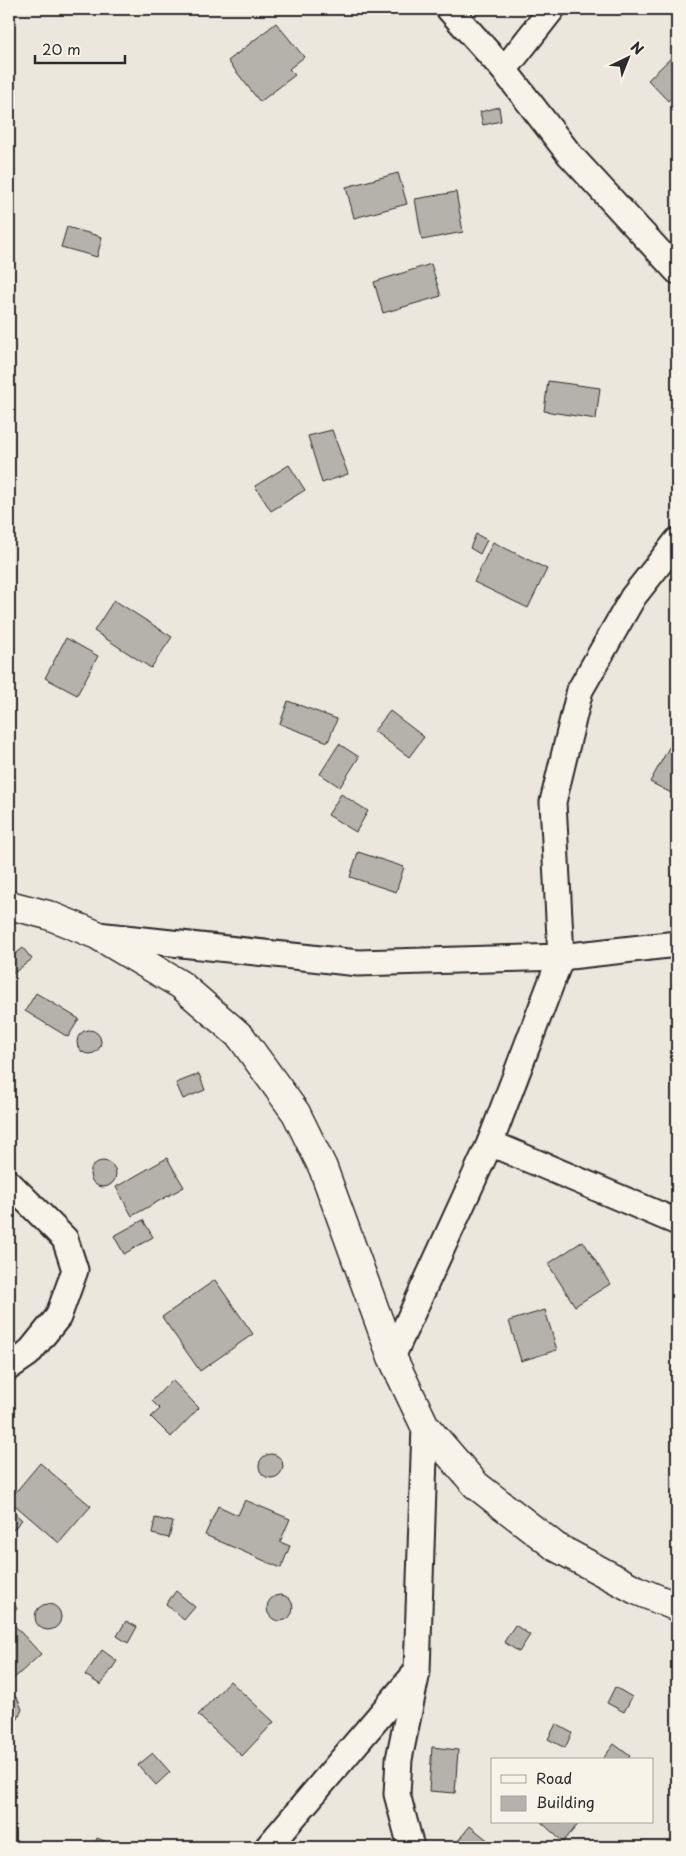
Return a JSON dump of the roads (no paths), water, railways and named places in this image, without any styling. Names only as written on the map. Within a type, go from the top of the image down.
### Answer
[{"type":"street","points":[[449,9],[504,70],[570,156],[677,271]]},
{"type":"street","points":[[504,70],[552,9]]},
{"type":"street","points":[[392,1357],[490,1143],[561,957],[553,802],[580,690],[633,597],[677,541]]},
{"type":"street","points":[[9,905],[48,916],[97,935],[181,985],[240,1036],[296,1113],[323,1168],[392,1357],[426,1426],[476,1484],[556,1547],[636,1590],[677,1608]]},
{"type":"street","points":[[97,935],[358,963],[561,957],[677,944]]},
{"type":"street","points":[[490,1143],[677,1222]]},
{"type":"street","points":[[9,1183],[65,1239],[76,1270],[58,1318],[28,1354],[9,1367]]},
{"type":"street","points":[[411,1847],[397,1794],[399,1759],[417,1672],[426,1426]]},
{"type":"street","points":[[268,1847],[417,1672]]}]
